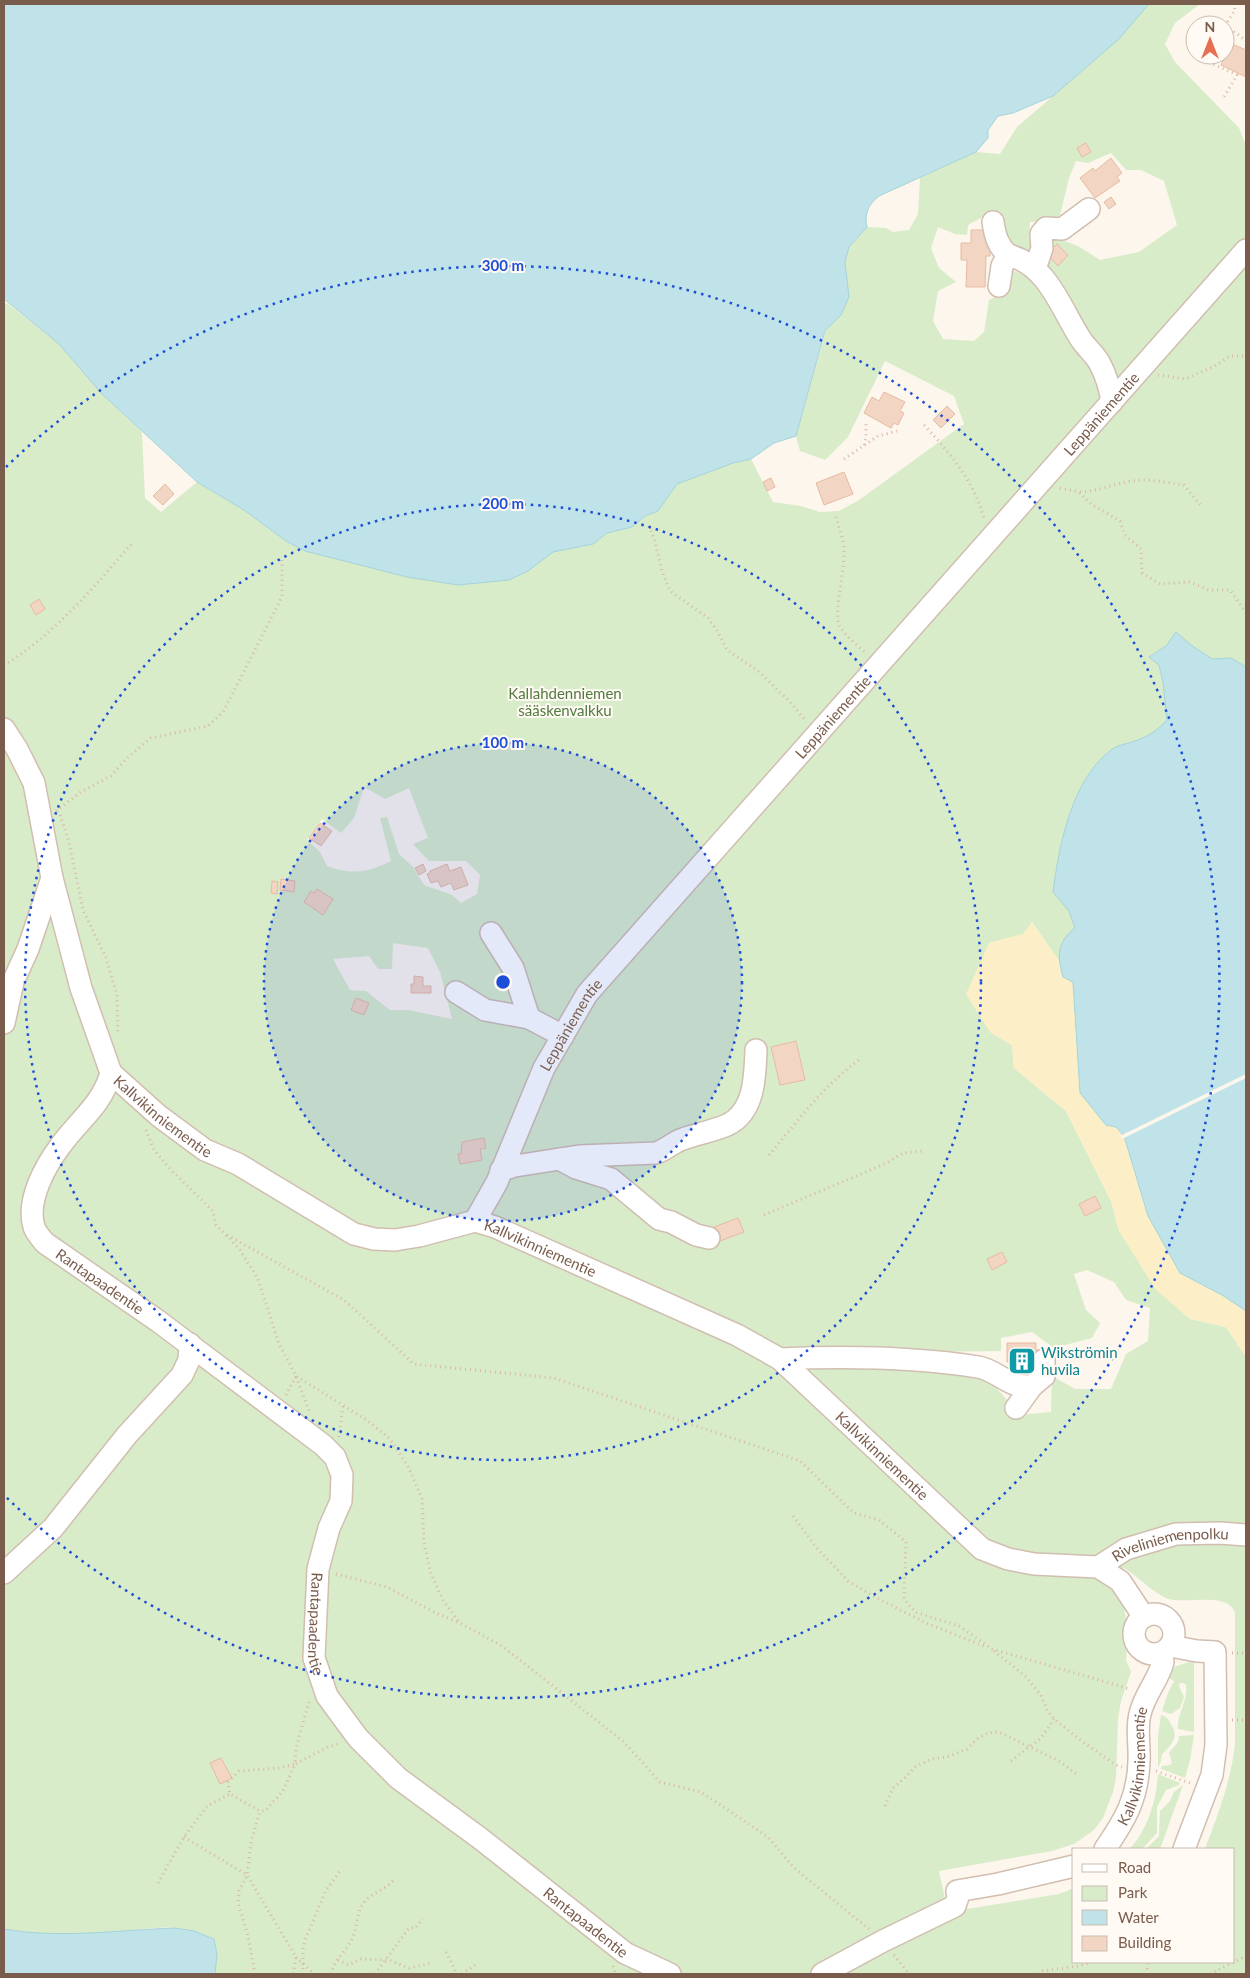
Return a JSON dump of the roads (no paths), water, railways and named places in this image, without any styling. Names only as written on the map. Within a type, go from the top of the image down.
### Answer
[{"type":"street","points":[[1036,269],[1042,248],[1041,234],[1046,228],[1062,228],[1089,209]]},
{"type":"street","points":[[994,222],[994,233],[1000,248],[1008,255],[1019,258],[1036,269],[1064,308],[1081,340],[1098,361],[1109,386],[1112,402]]},
{"type":"street","name":"Leppäniementie","points":[[475,1221],[501,1170],[544,1068],[587,994],[1246,250]]},
{"type":"street","points":[[999,286],[1002,266],[1008,255]]},
{"type":"street","name":"Kallvikinniementie","points":[[4,729],[17,749],[50,815],[52,878],[82,988],[111,1073],[159,1116],[206,1150],[238,1164],[354,1234],[374,1239],[395,1240],[419,1236],[475,1221],[495,1227],[736,1335],[780,1359],[982,1549],[1008,1559],[1034,1564],[1098,1567],[1120,1581],[1144,1617],[1156,1614],[1168,1619],[1174,1632],[1174,1639],[1164,1650],[1162,1667],[1147,1693],[1140,1715],[1136,1791],[1129,1811],[1106,1848]]},
{"type":"street","points":[[4,1023],[13,982],[10,972],[28,949],[52,878]]},
{"type":"street","points":[[491,933],[513,968],[529,1018]]},
{"type":"street","points":[[456,992],[485,1010],[529,1018],[563,1036]]},
{"type":"street","points":[[501,1170],[559,1159],[608,1154],[634,1155],[656,1153],[664,1151],[679,1140],[728,1124],[743,1112],[750,1096],[754,1078],[756,1050]]},
{"type":"street","name":"Rantapaadentie","points":[[111,1073],[107,1088],[92,1110],[60,1145],[42,1178],[34,1196],[32,1213],[34,1228],[45,1243],[190,1344],[323,1445],[335,1457],[342,1475],[341,1501],[329,1528],[318,1569],[314,1658],[327,1696],[358,1738],[398,1778],[481,1839],[618,1948],[670,1974]]},
{"type":"street","points":[[559,1159],[576,1168],[611,1179],[659,1219],[670,1222],[696,1235],[709,1238]]},
{"type":"street","points":[[4,1573],[53,1528],[127,1435],[182,1375],[189,1360],[190,1344]]},
{"type":"street","points":[[780,1359],[896,1358],[946,1363],[982,1368],[1018,1386],[1032,1386]]},
{"type":"street","points":[[1016,1408],[1032,1386],[1044,1376],[1044,1360]]},
{"type":"street","name":"Riveliniemenpolku","points":[[1098,1567],[1126,1548],[1176,1534],[1220,1532],[1246,1535]]},
{"type":"street","points":[[1144,1617],[1134,1629],[1136,1643],[1146,1652],[1164,1650],[1214,1652],[1216,1745],[1212,1775],[1184,1848]]},
{"type":"street","points":[[822,1974],[956,1902],[957,1891],[998,1884],[1072,1866]]},
{"type":"water","points":[[4,4],[1149,4],[1119,39],[1053,96],[1013,113],[998,116],[988,130],[988,138],[976,152],[879,196],[872,203],[866,218],[867,227],[849,247],[845,262],[849,297],[841,315],[825,331],[796,436],[774,443],[751,459],[733,463],[677,484],[658,511],[645,516],[632,527],[607,533],[593,544],[553,552],[528,571],[509,580],[458,585],[407,577],[305,551],[286,541],[244,510],[197,482],[102,394],[59,344],[4,299]]},
{"type":"water","points":[[1176,632],[1212,659],[1231,658],[1246,667],[1246,1311],[1222,1295],[1180,1273],[1148,1216],[1124,1136],[1116,1127],[1106,1125],[1080,1093],[1073,982],[1063,977],[1059,956],[1062,944],[1069,933],[1075,928],[1069,911],[1053,892],[1059,854],[1070,813],[1088,776],[1100,760],[1114,748],[1151,734],[1167,720],[1163,682],[1159,665],[1149,657],[1166,646]]},
{"type":"water","points":[[175,1928],[194,1931],[214,1939],[217,1955],[215,1974],[4,1974],[4,1929],[68,1934]]},
{"type":"place","name":"Wikströmin huvila","points":[[1022,1361]]},
{"type":"park label","name":"Kallahdenniemen sääskenvalkku","points":[[565,702]]}]
